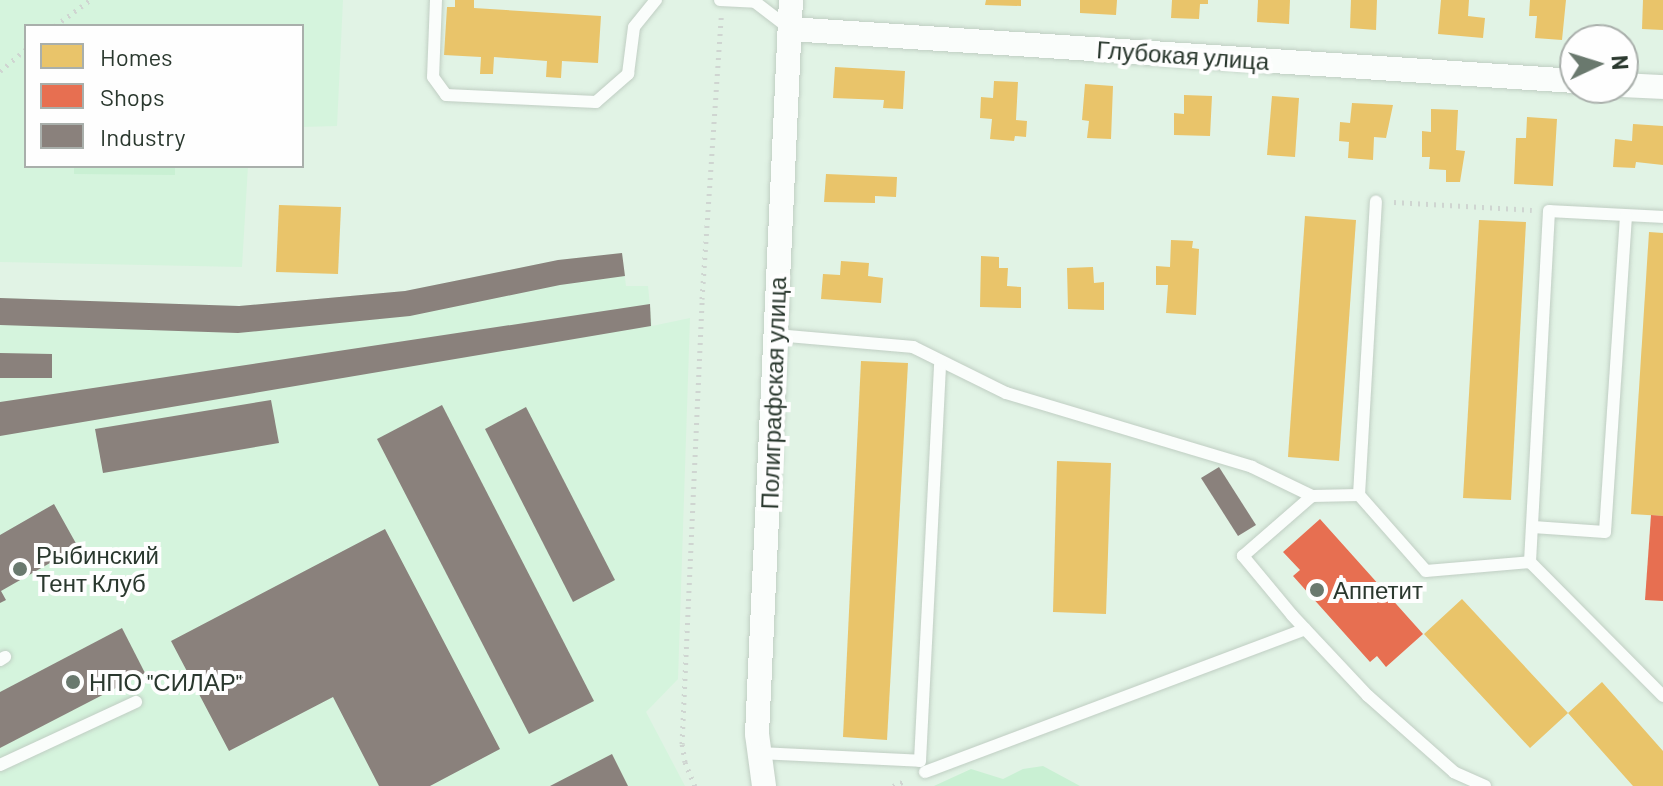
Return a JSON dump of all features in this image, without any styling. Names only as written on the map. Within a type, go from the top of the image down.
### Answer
[{"type":"street","name":"Полиграфская улица","points":[[764,786],[759,753],[791,0]]},
{"type":"street","name":"Глубокая улица","points":[[790,29],[1559,80]]},
{"type":"street","points":[[1639,86],[1663,87]]},
{"type":"lane","points":[[436,0],[433,77],[446,95],[596,102],[628,74],[634,27],[656,0]]},
{"type":"lane","points":[[721,0],[755,2],[790,29]]},
{"type":"lane","points":[[1376,201],[1359,495],[1426,571],[1530,562]]},
{"type":"lane","points":[[1663,217],[1549,211],[1530,562],[1663,696]]},
{"type":"lane","points":[[1533,527],[1605,532],[1626,216]]},
{"type":"lane","points":[[776,335],[913,347],[1006,393],[1252,467],[1312,496],[1359,495]]},
{"type":"lane","points":[[932,786],[922,766],[940,363]]},
{"type":"lane","points":[[1312,496],[1243,556],[1368,696],[1454,772],[1485,786]]},
{"type":"lane","points":[[759,753],[922,766],[1305,629]]},
{"type":"lane","points":[[0,765],[136,702]]},
{"type":"path","points":[[58,24],[90,0]]},
{"type":"path","points":[[695,786],[685,762],[682,744],[702,299],[721,0]]},
{"type":"path","points":[[0,71],[24,51]]},
{"type":"path","points":[[1376,201],[1549,211]]},
{"type":"shaded area","points":[[0,0],[343,0],[337,126],[304,127],[304,24],[24,24],[24,168],[248,168],[242,267],[0,262]]},
{"type":"shaded area","points":[[74,168],[175,168],[175,175],[74,174]]},
{"type":"shaded area","points":[[622,253],[626,286],[648,286],[652,326],[690,318],[678,679],[646,712],[685,786],[0,786],[0,298],[239,306],[405,291],[558,260]]},
{"type":"shaded area","points":[[1043,766],[1080,786],[934,786],[971,769],[1003,779],[1023,769]]},
{"type":"building: Homes","points":[[455,0],[474,0],[474,8],[601,16],[598,63],[562,61],[561,78],[546,77],[547,61],[494,57],[493,74],[480,74],[481,57],[444,55],[447,7],[455,7]]},
{"type":"building: Homes","points":[[986,0],[1021,0],[1021,6],[985,5]]},
{"type":"building: Homes","points":[[1080,0],[1117,0],[1116,15],[1080,13]]},
{"type":"building: Homes","points":[[1172,0],[1208,0],[1208,4],[1200,4],[1199,19],[1171,18]]},
{"type":"building: Homes","points":[[1258,0],[1290,0],[1289,24],[1257,22]]},
{"type":"building: Homes","points":[[1351,0],[1377,0],[1376,30],[1350,28]]},
{"type":"building: Homes","points":[[1441,0],[1469,0],[1468,16],[1485,18],[1483,38],[1438,34]]},
{"type":"building: Homes","points":[[1530,0],[1566,0],[1564,24],[1559,24],[1559,40],[1535,38],[1537,16],[1529,16]]},
{"type":"building: Homes","points":[[1643,0],[1663,0],[1663,30],[1642,29]]},
{"type":"building: Homes","points":[[835,67],[905,71],[903,109],[883,108],[884,100],[833,98]]},
{"type":"building: Homes","points":[[994,81],[1018,82],[1016,120],[1027,121],[1026,137],[1015,136],[1014,141],[990,139],[992,119],[980,118],[981,97],[993,98]]},
{"type":"building: Homes","points":[[1085,84],[1113,86],[1111,139],[1087,138],[1089,121],[1082,120]]},
{"type":"building: Homes","points":[[1184,95],[1212,96],[1210,136],[1174,135],[1174,113],[1184,114]]},
{"type":"building: Homes","points":[[1272,96],[1299,98],[1295,157],[1267,155]]},
{"type":"building: Homes","points":[[1352,103],[1393,105],[1386,138],[1374,137],[1373,160],[1348,158],[1349,142],[1339,141],[1340,122],[1350,123]]},
{"type":"building: Homes","points":[[1431,109],[1458,110],[1456,150],[1465,151],[1460,182],[1446,182],[1446,170],[1429,169],[1430,157],[1422,157],[1422,131],[1431,132]]},
{"type":"building: Homes","points":[[1527,117],[1557,119],[1553,186],[1514,184],[1516,138],[1526,138]]},
{"type":"building: Homes","points":[[1633,124],[1663,126],[1663,165],[1636,162],[1635,168],[1613,167],[1615,139],[1632,141]]},
{"type":"building: Homes","points":[[826,174],[897,177],[896,197],[875,196],[875,203],[824,202]]},
{"type":"building: Homes","points":[[279,205],[341,207],[338,274],[276,272]]},
{"type":"building: Homes","points":[[1305,216],[1356,220],[1339,461],[1288,457]]},
{"type":"building: Homes","points":[[1479,220],[1526,222],[1511,500],[1463,498]]},
{"type":"building: Homes","points":[[1649,232],[1663,233],[1663,516],[1631,514]]},
{"type":"building: Homes","points":[[1171,240],[1193,241],[1192,248],[1199,249],[1196,315],[1166,313],[1168,285],[1156,285],[1156,266],[1170,267]]},
{"type":"building: Homes","points":[[981,256],[999,257],[999,268],[1008,268],[1007,286],[1021,287],[1021,308],[980,307]]},
{"type":"building: Homes","points":[[841,261],[869,263],[868,276],[883,278],[881,303],[821,299],[823,274],[840,275]]},
{"type":"building: Homes","points":[[1093,267],[1094,283],[1104,282],[1104,310],[1068,309],[1067,268]]},
{"type":"building: Homes","points":[[861,361],[908,363],[887,740],[843,737]]},
{"type":"building: Homes","points":[[1057,461],[1111,463],[1106,614],[1053,612]]},
{"type":"building: Homes","points":[[1462,599],[1568,713],[1530,748],[1424,634]]},
{"type":"building: Homes","points":[[1602,682],[1663,751],[1663,786],[1633,786],[1568,713]]},
{"type":"building: Shops","points":[[1651,515],[1663,516],[1663,601],[1645,600]]},
{"type":"building: Shops","points":[[1320,519],[1423,634],[1386,667],[1377,656],[1370,662],[1293,576],[1300,570],[1283,552]]},
{"type":"building: Industry","points":[[622,253],[625,276],[560,285],[410,316],[238,333],[0,325],[0,298],[239,306],[405,291],[558,260]]},
{"type":"building: Industry","points":[[650,304],[651,326],[0,436],[0,402]]},
{"type":"building: Industry","points":[[0,353],[52,354],[52,378],[0,378]]},
{"type":"building: Industry","points":[[271,400],[279,443],[103,473],[95,429]]},
{"type":"building: Industry","points":[[442,405],[594,701],[529,734],[377,439]]},
{"type":"building: Industry","points":[[526,407],[615,580],[573,602],[485,429]]},
{"type":"building: Industry","points":[[1219,467],[1256,525],[1238,536],[1201,478]]},
{"type":"building: Industry","name":"Рыбинский Тент Клуб","points":[[54,504],[78,547],[1,591],[6,600],[0,603],[0,535]]},
{"type":"building: Industry","points":[[385,529],[500,749],[430,786],[379,786],[333,697],[229,751],[171,641]]},
{"type":"building: Industry","name":"НПО \"СИЛАР\"","points":[[122,628],[145,673],[0,748],[0,692]]},
{"type":"building: Industry","points":[[612,754],[628,786],[550,786]]},
{"type":"place","name":"Рыбинский Тент Клуб","points":[[20,569]]},
{"type":"place","name":"Аппетит","points":[[1317,590]]},
{"type":"place","name":"НПО \"СИЛАР\"","points":[[73,682]]}]
